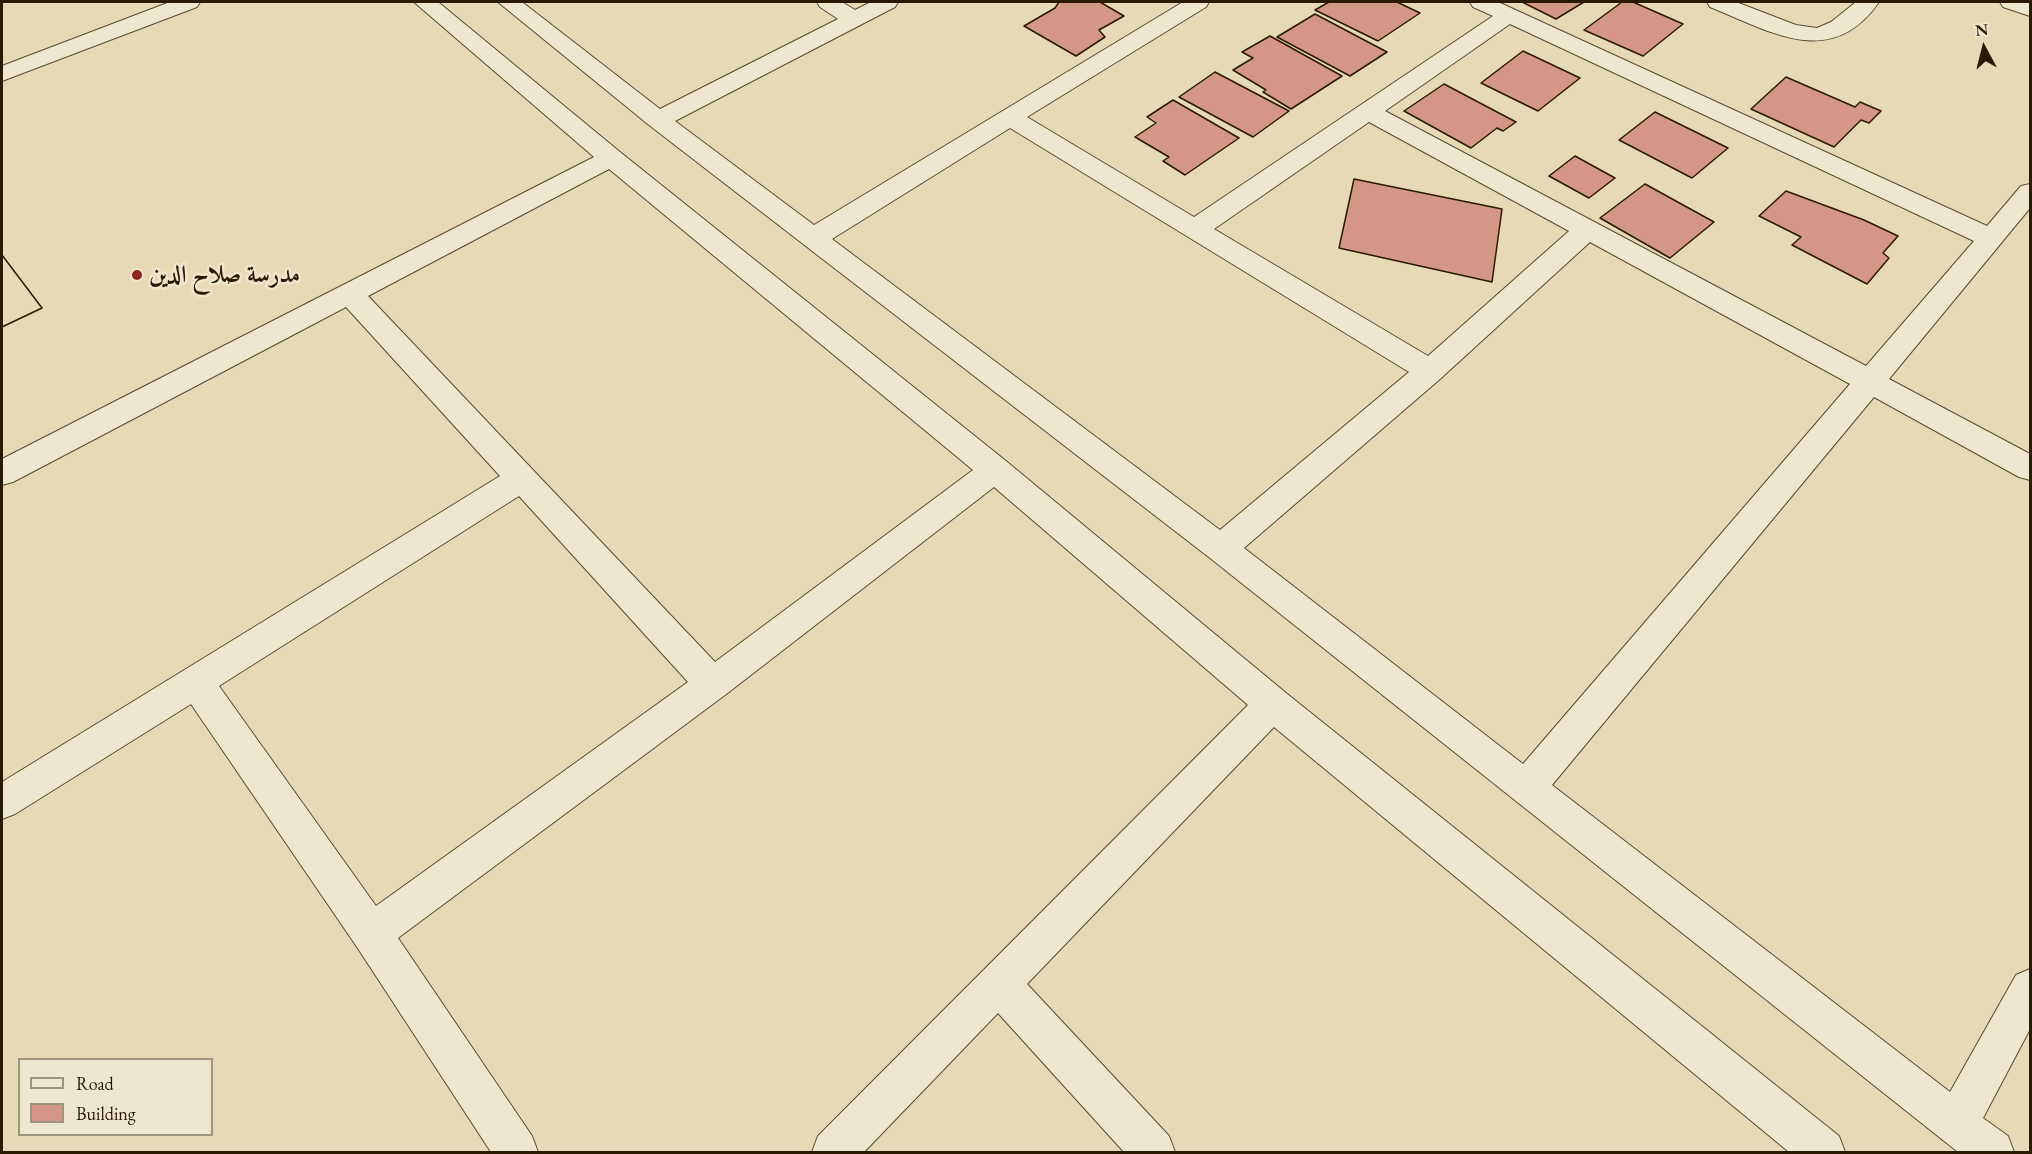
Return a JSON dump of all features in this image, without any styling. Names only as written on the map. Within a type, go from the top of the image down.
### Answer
[{"type":"street","points":[[2,74],[189,2]]},
{"type":"street","points":[[425,2],[611,158],[995,470],[1274,704],[1823,1152]]},
{"type":"street","points":[[509,2],[658,120],[1221,549],[1992,1152]]},
{"type":"street","points":[[828,2],[853,19]]},
{"type":"street","points":[[658,120],[887,2]]},
{"type":"street","points":[[1481,2],[1992,239]]},
{"type":"street","points":[[1718,2],[1802,34],[1825,35],[1839,28],[1868,2]]},
{"type":"street","points":[[2011,2],[2031,9]]},
{"type":"street","points":[[813,238],[1009,117],[1182,5]]},
{"type":"street","points":[[1195,229],[1509,15]]},
{"type":"street","points":[[1367,111],[2031,468]]},
{"type":"street","points":[[1009,117],[1430,371]]},
{"type":"street","points":[[2,473],[611,158]]},
{"type":"street","points":[[1526,788],[2031,192]]},
{"type":"street","points":[[1221,549],[1430,371],[1588,230]]},
{"type":"street","points":[[350,294],[712,684]]},
{"type":"street","points":[[371,933],[712,684],[995,470]]},
{"type":"street","points":[[2,802],[521,478]]},
{"type":"street","points":[[195,681],[371,933],[516,1152]]},
{"type":"street","points":[[834,1152],[1274,704]]},
{"type":"street","points":[[999,984],[1153,1152]]},
{"type":"street","points":[[1956,1124],[2031,989]]},
{"type":"building","points":[[1059,2],[1100,2],[1124,16],[1099,30],[1105,37],[1076,56],[1024,26],[1055,8]]},
{"type":"building","points":[[1329,2],[1397,2],[1420,13],[1378,41],[1315,10]]},
{"type":"building","points":[[1522,2],[1584,2],[1556,19]]},
{"type":"building","points":[[1622,2],[1633,2],[1683,24],[1643,56],[1584,30]]},
{"type":"building","points":[[1315,14],[1387,52],[1350,76],[1277,37]]},
{"type":"building","points":[[1270,36],[1342,76],[1291,109],[1263,92],[1266,90],[1233,70],[1253,58],[1242,52]]},
{"type":"building","points":[[1523,51],[1580,78],[1538,111],[1481,83]]},
{"type":"building","points":[[1215,72],[1289,111],[1253,137],[1179,97]]},
{"type":"building","points":[[1786,77],[1855,107],[1860,102],[1881,111],[1869,123],[1861,120],[1834,147],[1751,109]]},
{"type":"building","points":[[1444,84],[1516,122],[1503,131],[1497,128],[1471,148],[1404,111]]},
{"type":"building","points":[[1173,100],[1239,138],[1185,175],[1163,161],[1169,157],[1135,137],[1156,123],[1147,117]]},
{"type":"building","points":[[1655,112],[1728,148],[1692,178],[1619,140]]},
{"type":"building","points":[[1575,156],[1615,178],[1589,198],[1549,176]]},
{"type":"building","points":[[1354,179],[1502,209],[1492,282],[1339,248]]},
{"type":"building","points":[[1645,184],[1714,222],[1670,258],[1600,218]]},
{"type":"building","points":[[1786,191],[1864,220],[1898,236],[1883,253],[1889,258],[1867,284],[1792,245],[1801,237],[1759,216]]},
{"type":"building","points":[[2,255],[42,308],[2,327]]},
{"type":"building","points":[[2,255],[42,308],[2,327]]},
{"type":"place","name":"مدرسة صلاح الدين","points":[[137,275]]}]
